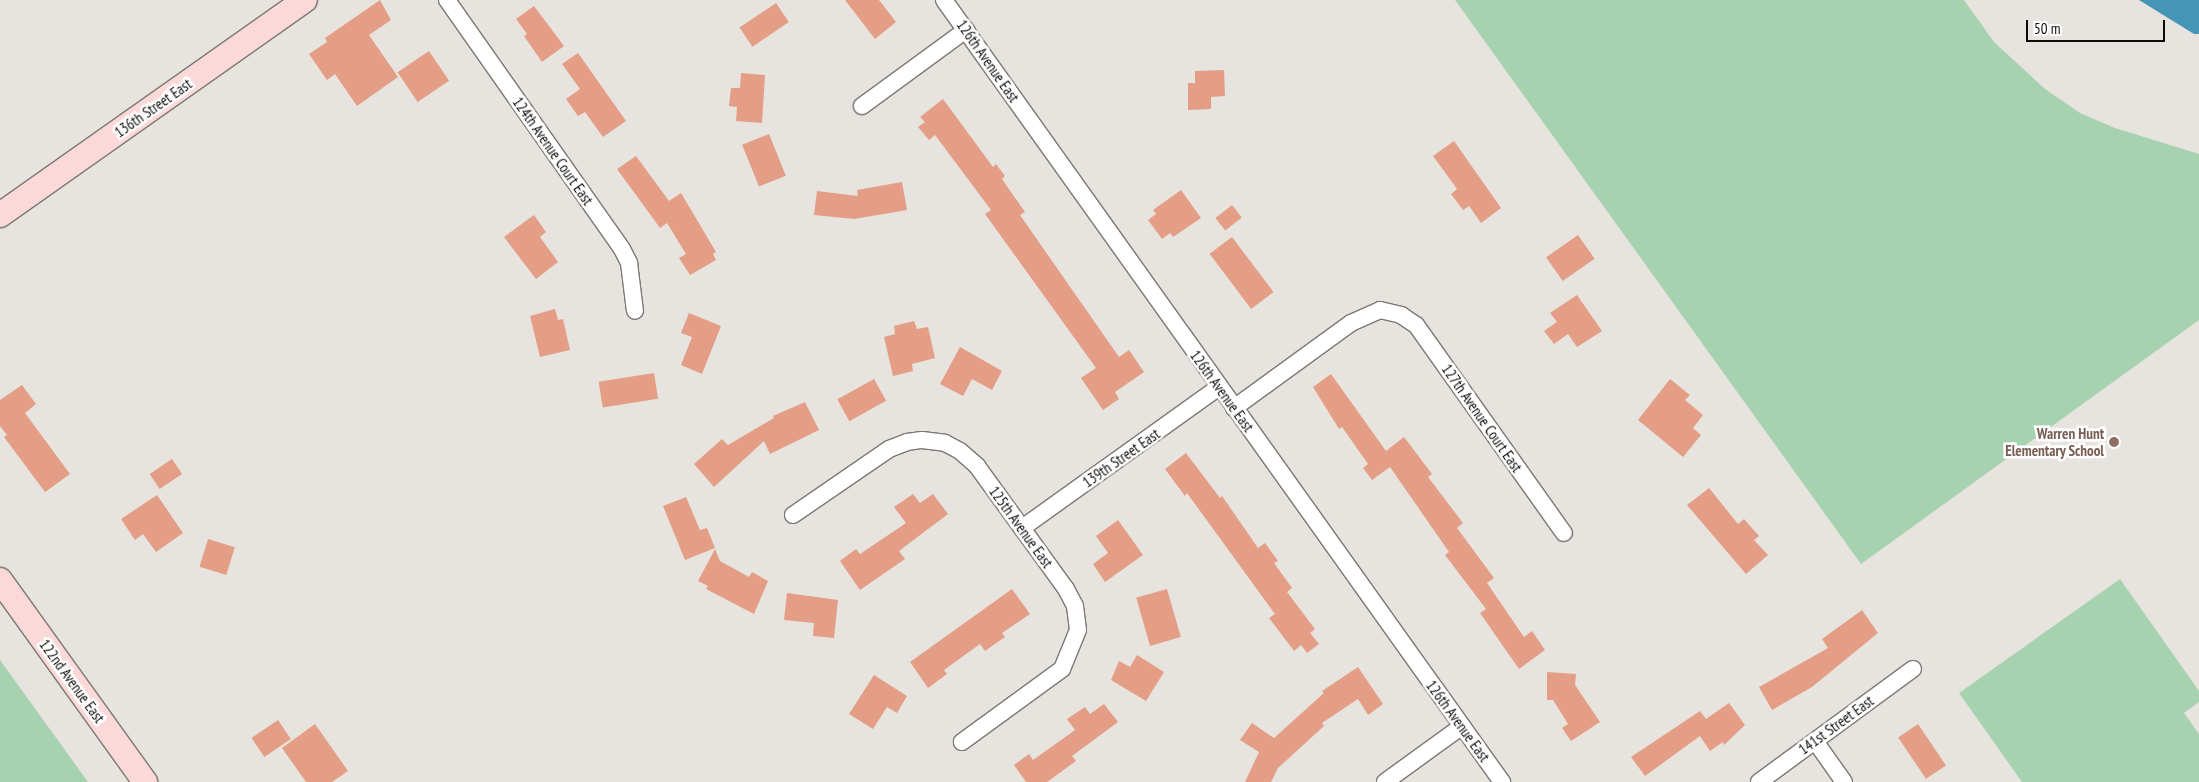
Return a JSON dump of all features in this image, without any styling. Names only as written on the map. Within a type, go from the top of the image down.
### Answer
[{"type":"street","name":"136th Street East","points":[[0,215],[305,0]]},
{"type":"street","name":"124th Avenue Court East","points":[[446,0],[622,249],[630,263],[635,311]]},
{"type":"street","name":"126th Avenue East","points":[[944,0],[1502,782]]},
{"type":"street","points":[[862,106],[966,30]]},
{"type":"street","name":"127th Avenue Court East","points":[[1234,408],[1351,323],[1371,312],[1393,312],[1416,325],[1564,533]]},
{"type":"street","name":"139th Street East","points":[[1022,528],[1219,387]]},
{"type":"street","name":"125th Avenue East","points":[[793,515],[889,449],[907,442],[933,440],[960,451],[977,466],[1075,606],[1078,630],[1068,661],[1049,680],[962,742]]},
{"type":"street","name":"122nd Avenue East","points":[[0,580],[145,782]]},
{"type":"street","name":"141st Street East","points":[[1759,782],[1913,669]]},
{"type":"street","points":[[1385,782],[1462,726]]},
{"type":"street","points":[[1815,741],[1844,782]]},
{"type":"green space","points":[[1455,0],[1964,0],[1994,42],[2045,89],[2080,113],[2115,128],[2199,154],[2199,320],[1861,564]]},
{"type":"green space","points":[[2120,579],[2199,691],[2199,702],[2184,713],[2199,734],[2199,782],[2022,782],[1959,693]]},
{"type":"green space","points":[[0,660],[88,782],[0,782]]},
{"type":"water","points":[[2139,0],[2199,0],[2199,34],[2194,34]]},
{"type":"building","points":[[380,0],[391,20],[369,35],[398,77],[357,106],[335,74],[327,80],[309,54],[327,42],[325,38]]},
{"type":"building","points":[[845,0],[879,0],[896,22],[875,39]]},
{"type":"building","points":[[776,3],[789,22],[752,47],[740,28]]},
{"type":"building","points":[[534,6],[564,46],[542,62],[524,36],[527,34],[516,19]]},
{"type":"building","points":[[429,51],[449,81],[418,102],[397,72]]},
{"type":"building","points":[[578,53],[626,121],[603,137],[585,112],[578,116],[566,99],[580,89],[562,64]]},
{"type":"building","points":[[1224,70],[1225,96],[1211,97],[1211,109],[1188,110],[1188,83],[1195,83],[1195,71]]},
{"type":"building","points":[[741,73],[765,75],[762,123],[736,121],[737,107],[729,106],[731,88],[740,88]]},
{"type":"building","points":[[943,99],[993,167],[996,164],[1005,176],[1002,179],[1025,212],[1020,215],[1119,357],[1129,350],[1144,372],[1115,392],[1119,399],[1103,410],[1081,378],[1096,368],[985,214],[991,210],[935,135],[929,140],[918,127],[925,122],[920,117]]},
{"type":"building","points":[[769,134],[786,176],[759,187],[742,145]]},
{"type":"building","points":[[1454,141],[1501,208],[1481,223],[1469,206],[1463,210],[1451,194],[1457,189],[1433,156]]},
{"type":"building","points":[[636,156],[669,201],[681,193],[716,252],[713,254],[716,260],[690,275],[679,258],[686,254],[667,223],[660,228],[617,169]]},
{"type":"building","points":[[902,182],[907,210],[854,219],[814,215],[817,191],[858,196],[857,190]]},
{"type":"building","points":[[1181,190],[1201,218],[1173,237],[1170,233],[1162,239],[1148,220],[1156,214],[1153,210]]},
{"type":"building","points":[[1232,205],[1242,218],[1225,231],[1215,218]]},
{"type":"building","points":[[534,215],[546,232],[540,237],[558,262],[536,279],[504,237]]},
{"type":"building","points":[[1578,235],[1595,259],[1563,281],[1546,257]]},
{"type":"building","points":[[1232,237],[1274,292],[1251,309],[1210,254]]},
{"type":"building","points":[[1577,295],[1602,331],[1577,347],[1568,334],[1554,344],[1544,331],[1557,322],[1550,313]]},
{"type":"building","points":[[555,309],[558,320],[563,319],[570,350],[540,357],[530,316]]},
{"type":"building","points":[[689,313],[721,326],[702,374],[681,365],[692,337],[681,333]]},
{"type":"building","points":[[914,321],[917,329],[928,327],[935,358],[912,364],[913,371],[893,376],[884,337],[895,334],[894,326]]},
{"type":"building","points":[[960,347],[1002,371],[992,390],[972,379],[963,396],[940,384]]},
{"type":"building","points":[[654,373],[658,399],[603,407],[599,382]]},
{"type":"building","points":[[1331,374],[1386,451],[1404,437],[1432,474],[1428,477],[1463,523],[1457,528],[1494,578],[1487,583],[1524,637],[1532,631],[1545,650],[1519,669],[1480,613],[1486,609],[1445,555],[1449,552],[1390,467],[1372,480],[1363,468],[1368,464],[1342,427],[1339,429],[1313,387]]},
{"type":"building","points":[[874,379],[886,401],[849,421],[837,399]]},
{"type":"building","points":[[1670,379],[1690,395],[1685,400],[1703,415],[1693,428],[1701,435],[1683,457],[1638,420]]},
{"type":"building","points":[[22,385],[36,404],[25,413],[70,474],[45,492],[4,437],[7,435],[0,426],[0,400]]},
{"type":"building","points":[[805,402],[819,430],[770,454],[764,441],[714,487],[694,464],[722,439],[728,445],[774,418],[773,416]]},
{"type":"building","points":[[1186,453],[1220,498],[1222,496],[1258,548],[1265,543],[1278,561],[1274,563],[1292,588],[1287,592],[1315,629],[1310,633],[1319,644],[1307,653],[1301,645],[1294,651],[1269,618],[1275,614],[1187,493],[1185,496],[1165,469]]},
{"type":"building","points":[[172,459],[182,474],[160,489],[150,474]]},
{"type":"building","points":[[1709,488],[1738,524],[1744,519],[1759,536],[1754,540],[1768,555],[1746,574],[1687,505]]},
{"type":"building","points":[[913,494],[920,503],[933,494],[948,514],[899,551],[905,559],[860,590],[840,561],[856,549],[860,554],[906,523],[894,507]]},
{"type":"building","points":[[157,495],[183,533],[156,552],[143,534],[135,540],[121,519]]},
{"type":"building","points":[[686,497],[700,530],[707,528],[715,548],[685,560],[663,506]]},
{"type":"building","points":[[1118,520],[1143,555],[1105,582],[1093,564],[1108,553],[1096,536]]},
{"type":"building","points":[[208,539],[235,547],[226,575],[200,567]]},
{"type":"building","points":[[715,549],[720,561],[749,577],[752,572],[768,581],[754,614],[706,589],[708,586],[698,581]]},
{"type":"building","points":[[1012,589],[1030,614],[1002,633],[1005,637],[985,651],[980,644],[944,670],[947,674],[928,688],[910,662]]},
{"type":"building","points":[[1167,589],[1181,637],[1150,646],[1136,598]]},
{"type":"building","points":[[787,593],[838,600],[834,638],[813,636],[814,623],[784,620]]},
{"type":"building","points":[[1862,610],[1878,633],[1812,687],[1772,710],[1759,687],[1828,648],[1822,639]]},
{"type":"building","points":[[1137,655],[1164,672],[1146,701],[1111,680],[1119,661],[1130,667]]},
{"type":"building","points":[[1358,667],[1383,704],[1368,715],[1358,699],[1322,723],[1324,726],[1278,768],[1271,782],[1245,782],[1259,752],[1240,740],[1252,723],[1274,738],[1324,693],[1322,691]]},
{"type":"building","points":[[1547,672],[1576,674],[1575,685],[1600,722],[1571,741],[1562,728],[1568,724],[1553,700],[1547,700]]},
{"type":"building","points":[[874,675],[907,696],[897,713],[887,707],[873,729],[849,714]]},
{"type":"building","points":[[1729,703],[1745,725],[1724,745],[1723,742],[1710,751],[1700,736],[1645,776],[1631,757],[1700,711],[1706,719]]},
{"type":"building","points":[[1104,704],[1118,722],[1072,756],[1076,761],[1047,782],[1026,782],[1014,765],[1029,754],[1033,760],[1075,730],[1067,719],[1085,707],[1090,714]]},
{"type":"building","points":[[278,720],[291,739],[264,757],[251,738]]},
{"type":"building","points":[[315,724],[348,771],[332,782],[306,782],[282,748]]},
{"type":"building","points":[[1918,724],[1946,765],[1926,779],[1898,737]]},
{"type":"place","name":"Warren Hunt Elementary School","points":[[2114,442]]}]
